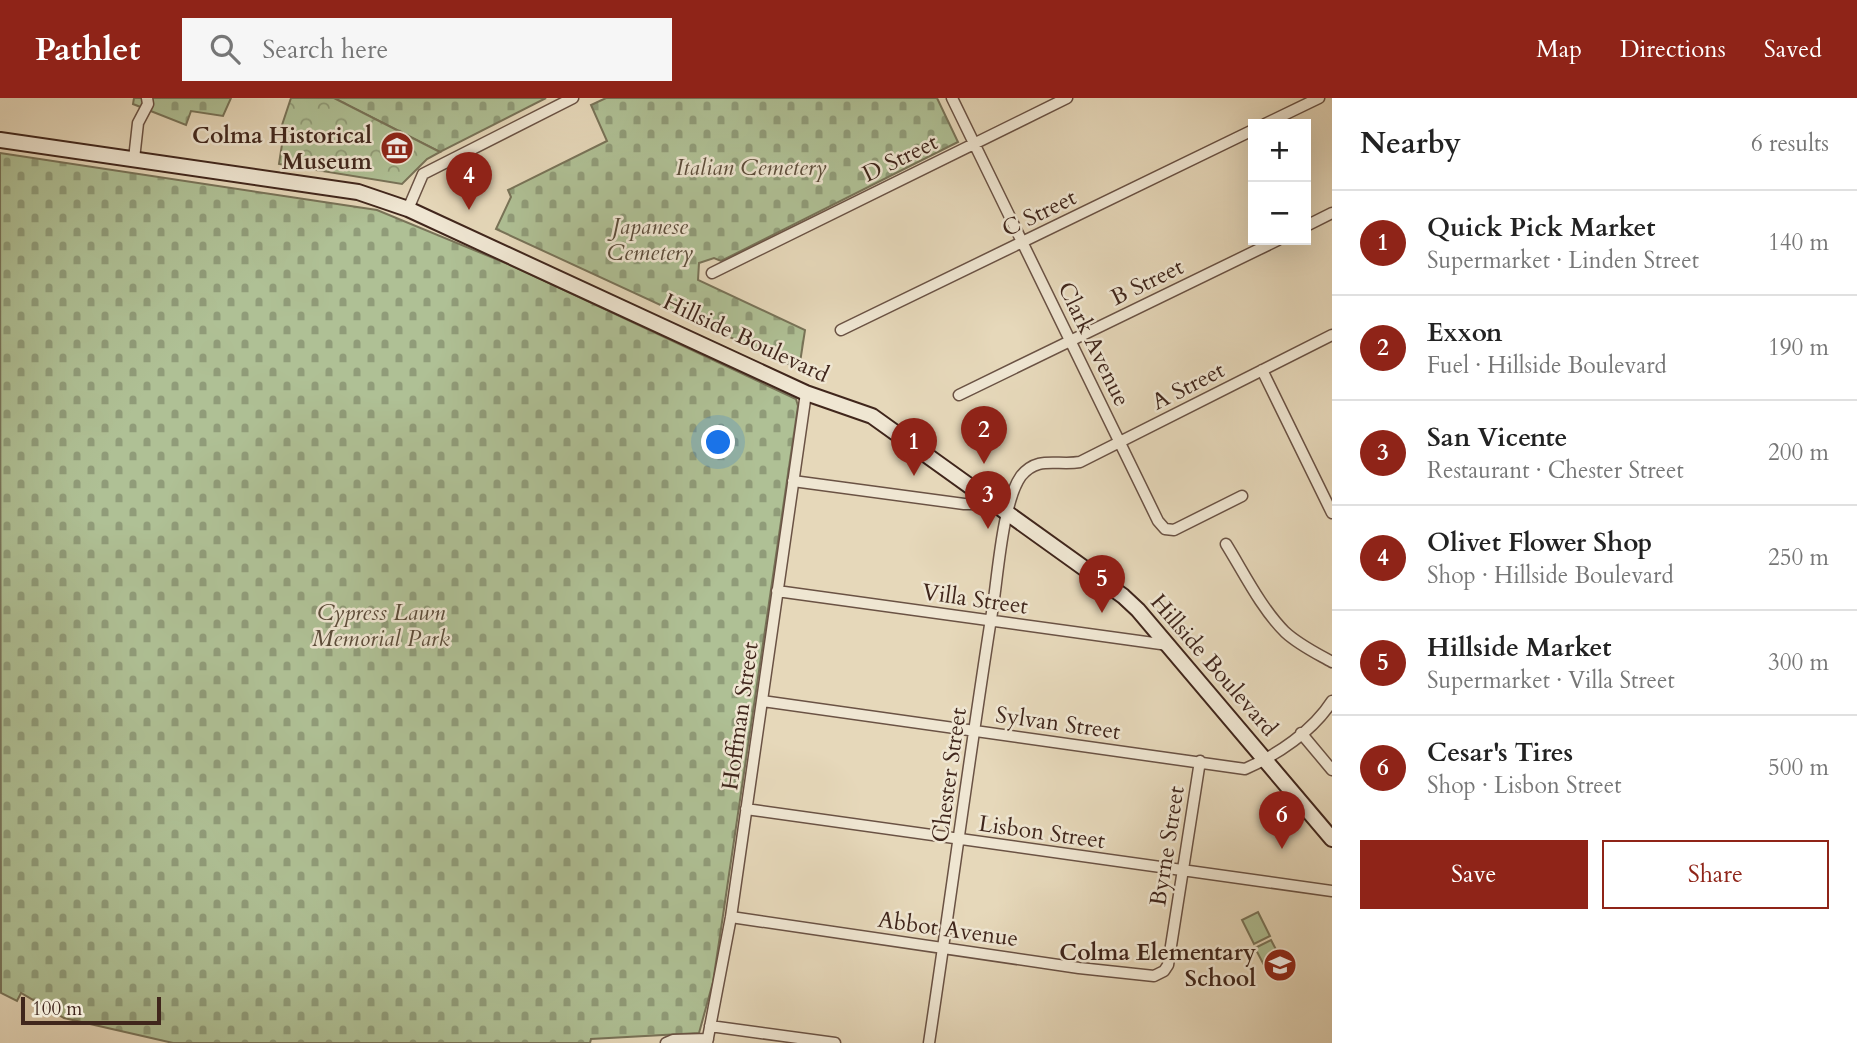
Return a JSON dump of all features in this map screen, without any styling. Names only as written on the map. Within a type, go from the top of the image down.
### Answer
[{"type":"main road","name":"Hillside Boulevard","points":[[0,140],[358,192],[408,209],[806,393],[872,416],[1119,592],[1138,610],[1332,839]]},
{"type":"street","points":[[408,209],[423,174],[573,98]]},
{"type":"street","name":"Clark Avenue","points":[[952,98],[1158,521],[1165,529],[1174,530],[1242,496]]},
{"type":"street","name":"D Street","points":[[712,273],[1067,98]]},
{"type":"street","points":[[1275,119],[1319,98]]},
{"type":"street","points":[[134,159],[138,124],[148,101]]},
{"type":"street","name":"C Street","points":[[841,330],[1248,132]]},
{"type":"street","points":[[1311,224],[1332,213]]},
{"type":"street","name":"B Street","points":[[958,396],[1268,245]]},
{"type":"street","name":"A Street","points":[[1007,513],[1017,483],[1029,468],[1046,461],[1070,464],[1080,462],[1332,335]]},
{"type":"street","points":[[1262,370],[1332,513]]},
{"type":"street","name":"Hoffman Street","points":[[708,1041],[731,916],[806,393]]},
{"type":"street","points":[[793,481],[964,504],[995,504]]},
{"type":"street","name":"Chester Street","points":[[929,1043],[1007,513]]},
{"type":"street","points":[[1226,544],[1272,616],[1286,632],[1305,648],[1332,663]]},
{"type":"street","name":"Villa Street","points":[[777,590],[1168,645]]},
{"type":"street","name":"Sylvan Street","points":[[762,701],[1245,769],[1265,760]]},
{"type":"street","points":[[1265,760],[1316,720],[1332,701]]},
{"type":"street","points":[[1301,733],[1332,770]]},
{"type":"street","name":"Byrne Street","points":[[1159,974],[1168,965],[1200,761]]},
{"type":"street","name":"Lisbon Street","points":[[746,809],[1332,891]]},
{"type":"street","name":"Abbot Avenue","points":[[731,916],[1079,968],[1149,977],[1159,974]]},
{"type":"street","points":[[710,1026],[835,1043]]},
{"type":"street","points":[[666,1043],[673,1040],[708,1041]]},
{"type":"green space","points":[[134,98],[231,98],[223,116],[191,111],[186,125],[133,104]]},
{"type":"green space","points":[[291,98],[334,98],[440,152],[427,159],[402,184],[279,164],[283,138],[281,128]]},
{"type":"green space","points":[[334,98],[546,98],[440,152]]},
{"type":"green space","points":[[606,98],[937,98],[958,142],[721,261],[714,258],[699,263],[698,280],[805,330],[799,369],[496,229],[511,197],[508,190],[607,141],[591,105]]},
{"type":"green space","name":"Cypress Lawn Memorial Park","points":[[0,153],[377,210],[515,267],[796,399],[798,406],[713,982],[699,1033],[591,1039],[590,1043],[173,1043],[64,1018],[21,993],[17,1001],[1,993]]},
{"type":"green space","points":[[1258,912],[1270,936],[1254,944],[1242,920]]},
{"type":"green space","points":[[1271,940],[1282,961],[1266,969],[1255,948]]},
{"type":"place","name":"Colma Historical Museum","points":[[397,148]]},
{"type":"place","name":"Olivet Flower Shop","points":[[469,210]]},
{"type":"place","name":"Exxon","points":[[984,464]]},
{"type":"place","name":"Quick Pick Market","points":[[914,476]]},
{"type":"place","name":"San Vicente","points":[[988,529]]},
{"type":"place","name":"Hillside Market","points":[[1102,613]]},
{"type":"place","name":"Cesar's Tires","points":[[1282,849]]},
{"type":"place","name":"Colma Elementary School","points":[[1280,965]]},
{"type":"park label","name":"Italian Cemetery","points":[[751,167]]},
{"type":"park label","name":"Japanese Cemetery","points":[[650,239]]}]
